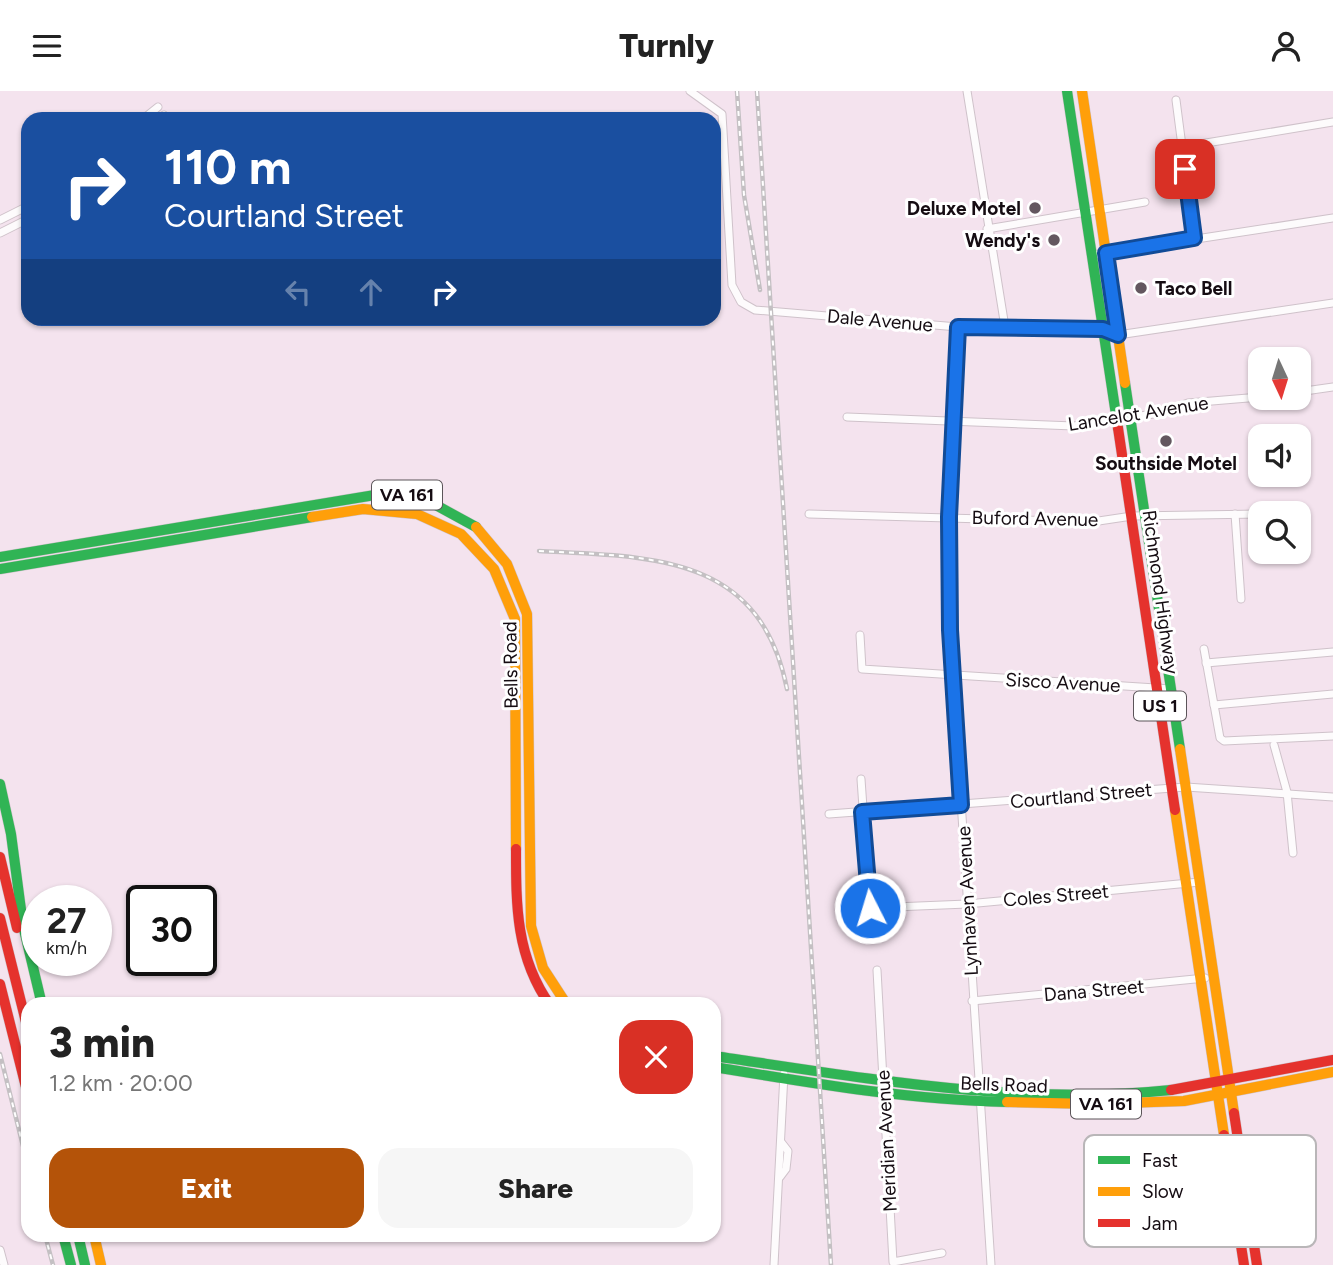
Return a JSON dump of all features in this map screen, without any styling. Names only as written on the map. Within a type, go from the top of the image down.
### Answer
[{"type":"main road","name":"Richmond Highway","points":[[1067,91],[1225,1135]]},
{"type":"main road","name":"Richmond Highway","points":[[1082,91],[1239,1135]]},
{"type":"main road","name":"Bells Road","points":[[0,557],[381,494],[408,495],[437,503],[465,517],[502,556],[522,593],[527,614],[531,926],[535,950],[547,975],[562,997]]},
{"type":"main road","points":[[303,506],[306,518]]},
{"type":"main road","name":"Bells Road","points":[[0,569],[363,509],[410,509],[427,514],[469,540],[488,561],[509,596],[515,619],[516,914],[522,956],[544,997]]},
{"type":"main road","points":[[123,536],[125,548]]},
{"type":"main road","points":[[515,673],[528,672]]},
{"type":"main road","points":[[0,784],[11,834],[23,925],[40,997]]},
{"type":"main road","points":[[516,845],[529,846]]},
{"type":"main road","points":[[0,857],[34,997]]},
{"type":"main road","points":[[0,918],[21,1002]]},
{"type":"main road","points":[[0,984],[21,1067]]},
{"type":"main road","name":"Bells Road","points":[[721,1057],[979,1090],[1152,1092],[1333,1060]]},
{"type":"main road","name":"Bells Road","points":[[721,1068],[980,1102],[1154,1104],[1333,1072]]},
{"type":"main road","points":[[65,1242],[71,1265]]},
{"type":"main road","points":[[80,1242],[85,1265]]},
{"type":"main road","points":[[96,1242],[102,1265]]},
{"type":"main road","points":[[103,1242],[108,1265]]},
{"type":"main road","name":"Richmond Highway","points":[[1241,1247],[1244,1265]]},
{"type":"main road","name":"Richmond Highway","points":[[1255,1247],[1258,1265]]},
{"type":"street","name":"Dale Avenue","points":[[690,91],[719,112]]},
{"type":"street","points":[[967,91],[987,229],[1005,327]]},
{"type":"street","points":[[1176,100],[1194,238]]},
{"type":"street","points":[[152,112],[158,107]]},
{"type":"street","name":"Dale Avenue","points":[[721,113],[732,285],[741,302],[755,310],[958,327],[1103,329],[1118,335]]},
{"type":"street","points":[[1182,146],[1333,122]]},
{"type":"street","points":[[987,229],[1145,202]]},
{"type":"street","points":[[0,220],[21,210]]},
{"type":"street","points":[[12,214],[18,224]]},
{"type":"street","points":[[1092,255],[1333,218]]},
{"type":"street","points":[[0,233],[21,222]]},
{"type":"street","points":[[1118,335],[1333,303]]},
{"type":"street","name":"Lynhaven Avenue","points":[[958,327],[949,517],[954,676],[972,1001],[991,1265]]},
{"type":"street","points":[[1311,390],[1333,387]]},
{"type":"street","name":"Lancelot Avenue","points":[[847,417],[1074,426],[1160,413],[1188,403],[1248,398]]},
{"type":"street","name":"Buford Avenue","points":[[809,514],[1092,522],[1132,516],[1146,518],[1248,514]]},
{"type":"street","points":[[1236,514],[1241,599]]},
{"type":"street","name":"Sisco Avenue","points":[[860,635],[862,669],[1171,689]]},
{"type":"street","points":[[1204,649],[1220,738],[1224,741],[1333,736]]},
{"type":"street","points":[[1206,663],[1333,652]]},
{"type":"street","points":[[1214,705],[1333,694]]},
{"type":"street","points":[[1274,745],[1287,792],[1293,853]]},
{"type":"street","points":[[862,779],[862,812]]},
{"type":"street","name":"Courtland Street","points":[[829,814],[1172,787],[1287,792],[1333,797]]},
{"type":"street","name":"Coles Street","points":[[862,812],[870,908],[967,904],[1200,882]]},
{"type":"street","name":"Meridian Avenue","points":[[877,970],[893,1262],[942,1253]]},
{"type":"street","name":"Dana Street","points":[[972,1001],[1215,977]]},
{"type":"street","points":[[774,1265],[779,1178],[786,1169],[788,1151],[781,1142],[785,1066]]},
{"type":"street","points":[[0,1250],[4,1265]]},
{"type":"railway","points":[[737,91],[744,195],[760,290]]},
{"type":"railway","points":[[757,91],[831,1265]]},
{"type":"railway","points":[[539,551],[659,561],[694,571],[726,587],[752,611],[773,644],[787,689]]},
{"type":"railway","points":[[0,1054],[21,1138]]},
{"type":"railway","points":[[47,1242],[53,1265]]},
{"type":"traffic: fast","points":[[1067,91],[1118,428]]},
{"type":"traffic: fast","points":[[1125,383],[1180,749]]},
{"type":"traffic: fast","points":[[0,557],[381,494],[434,504],[476,527]]},
{"type":"traffic: fast","points":[[0,569],[312,517]]},
{"type":"traffic: fast","points":[[0,784],[11,834],[23,925],[40,997]]},
{"type":"traffic: fast","points":[[721,1057],[885,1081],[999,1092],[1057,1095],[1171,1090]]},
{"type":"traffic: fast","points":[[721,1068],[897,1094],[1007,1102]]},
{"type":"traffic: fast","points":[[65,1242],[71,1265]]},
{"type":"traffic: fast","points":[[80,1242],[85,1265]]},
{"type":"traffic: slow","points":[[1082,91],[1125,383]]},
{"type":"traffic: slow","points":[[312,517],[363,509],[417,514],[461,534],[494,569],[515,619],[516,849]]},
{"type":"traffic: slow","points":[[476,527],[507,564],[527,614],[531,926],[543,968],[562,997]]},
{"type":"traffic: slow","points":[[1180,749],[1234,1113]]},
{"type":"traffic: slow","points":[[1175,810],[1224,1135]]},
{"type":"traffic: slow","points":[[1007,1102],[1094,1104],[1184,1101],[1333,1072]]},
{"type":"traffic: slow","points":[[96,1242],[101,1265]]},
{"type":"traffic: jam","points":[[1118,428],[1175,810]]},
{"type":"traffic: jam","points":[[516,849],[520,930],[530,968],[545,997]]},
{"type":"traffic: jam","points":[[0,857],[17,928]]},
{"type":"traffic: jam","points":[[0,918],[21,1002]]},
{"type":"traffic: jam","points":[[0,984],[21,1067]]},
{"type":"traffic: jam","points":[[1171,1090],[1333,1060]]},
{"type":"traffic: jam","points":[[1234,1113],[1237,1135]]},
{"type":"traffic: jam","points":[[1241,1247],[1244,1265]]},
{"type":"traffic: jam","points":[[1254,1247],[1257,1265]]},
{"type":"place","name":"Deluxe Motel","points":[[1035,208]]},
{"type":"place","name":"Wendy's","points":[[1054,240]]},
{"type":"place","name":"Taco Bell","points":[[1141,288]]},
{"type":"place","name":"Southside Motel","points":[[1166,441]]},
{"type":"route","points":[[870,908],[862,812],[961,805],[950,630],[949,517],[958,327],[1103,329],[1118,335],[1106,253],[1194,238],[1185,169]]}]
